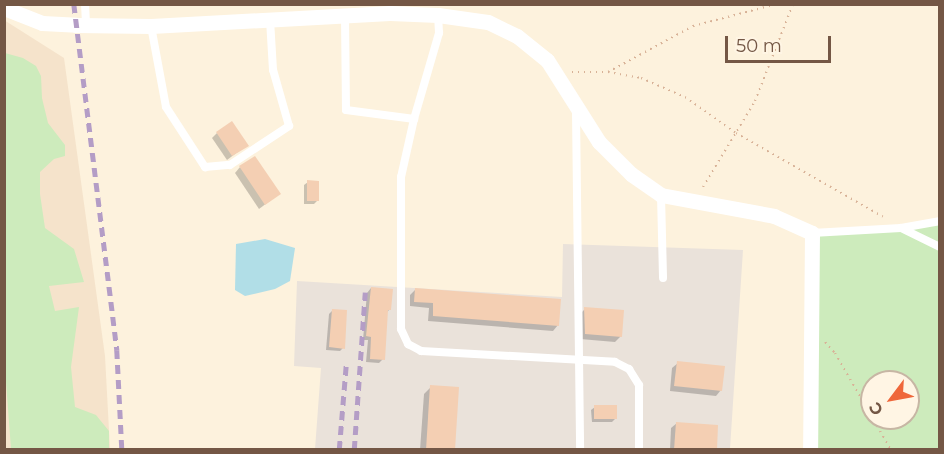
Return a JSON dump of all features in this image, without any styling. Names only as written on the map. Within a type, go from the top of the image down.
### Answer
[{"type":"street","points":[[4,8],[42,23],[151,26],[345,16],[394,9],[488,22],[517,36],[547,60],[599,142],[631,174],[661,195],[774,216],[812,232],[810,450]]},
{"type":"lane","points":[[85,4],[86,25]]},
{"type":"lane","points":[[438,15],[439,33],[414,119],[401,177],[401,329],[408,344],[421,351],[615,362],[629,369],[639,385],[639,450]]},
{"type":"lane","points":[[345,16],[346,110],[414,119]]},
{"type":"lane","points":[[151,26],[166,107],[205,167],[230,165],[289,126],[273,70],[270,19]]},
{"type":"lane","points":[[576,107],[580,450]]},
{"type":"lane","points":[[661,195],[663,278]]},
{"type":"lane","points":[[812,232],[901,228],[939,221]]},
{"type":"lane","points":[[901,228],[939,248]]},
{"type":"path","points":[[608,72],[693,26],[777,4]]},
{"type":"path","points":[[695,201],[755,101],[794,4]]},
{"type":"path","points":[[555,72],[608,72],[640,78],[685,97],[736,133],[790,162],[901,228]]},
{"type":"path","points":[[812,326],[835,353],[891,450]]},
{"type":"shaded area","points":[[4,20],[64,58],[105,356],[110,449],[5,449]]},
{"type":"shaded area","points":[[563,244],[743,250],[730,449],[315,449],[321,368],[294,366],[297,281],[562,297]]},
{"type":"green space","points":[[5,53],[23,58],[36,66],[41,76],[42,98],[48,123],[65,145],[65,156],[54,159],[40,172],[40,194],[45,228],[74,249],[84,282],[49,286],[55,311],[79,307],[71,367],[75,407],[96,415],[109,431],[109,449],[11,449],[4,355]]},
{"type":"green space","points":[[939,221],[939,449],[810,450],[812,233]]},
{"type":"water","points":[[265,239],[295,248],[290,281],[275,289],[245,296],[235,290],[236,244]]},
{"type":"building","points":[[232,121],[249,146],[232,156],[216,132]]},
{"type":"building","points":[[255,156],[281,194],[265,205],[239,166]]},
{"type":"building","points":[[307,180],[319,181],[319,201],[307,201]]},
{"type":"building","points":[[371,287],[393,289],[391,310],[388,310],[385,360],[370,359],[371,337],[366,336]]},
{"type":"building","points":[[415,288],[561,299],[559,326],[433,316],[433,303],[414,302]]},
{"type":"building","points":[[584,307],[624,310],[622,337],[585,334]]},
{"type":"building","points":[[332,309],[347,310],[345,349],[329,347]]},
{"type":"building","points":[[677,361],[725,366],[722,391],[674,386]]},
{"type":"building","points":[[430,385],[459,387],[455,450],[426,450]]},
{"type":"building","points":[[594,405],[617,405],[617,419],[594,419]]},
{"type":"building","points":[[676,422],[718,425],[717,450],[674,450]]},
{"type":"railway","points":[[74,4],[117,350],[122,450]]},
{"type":"railway","points":[[354,450],[365,292]]},
{"type":"railway","points":[[339,450],[346,364]]}]
